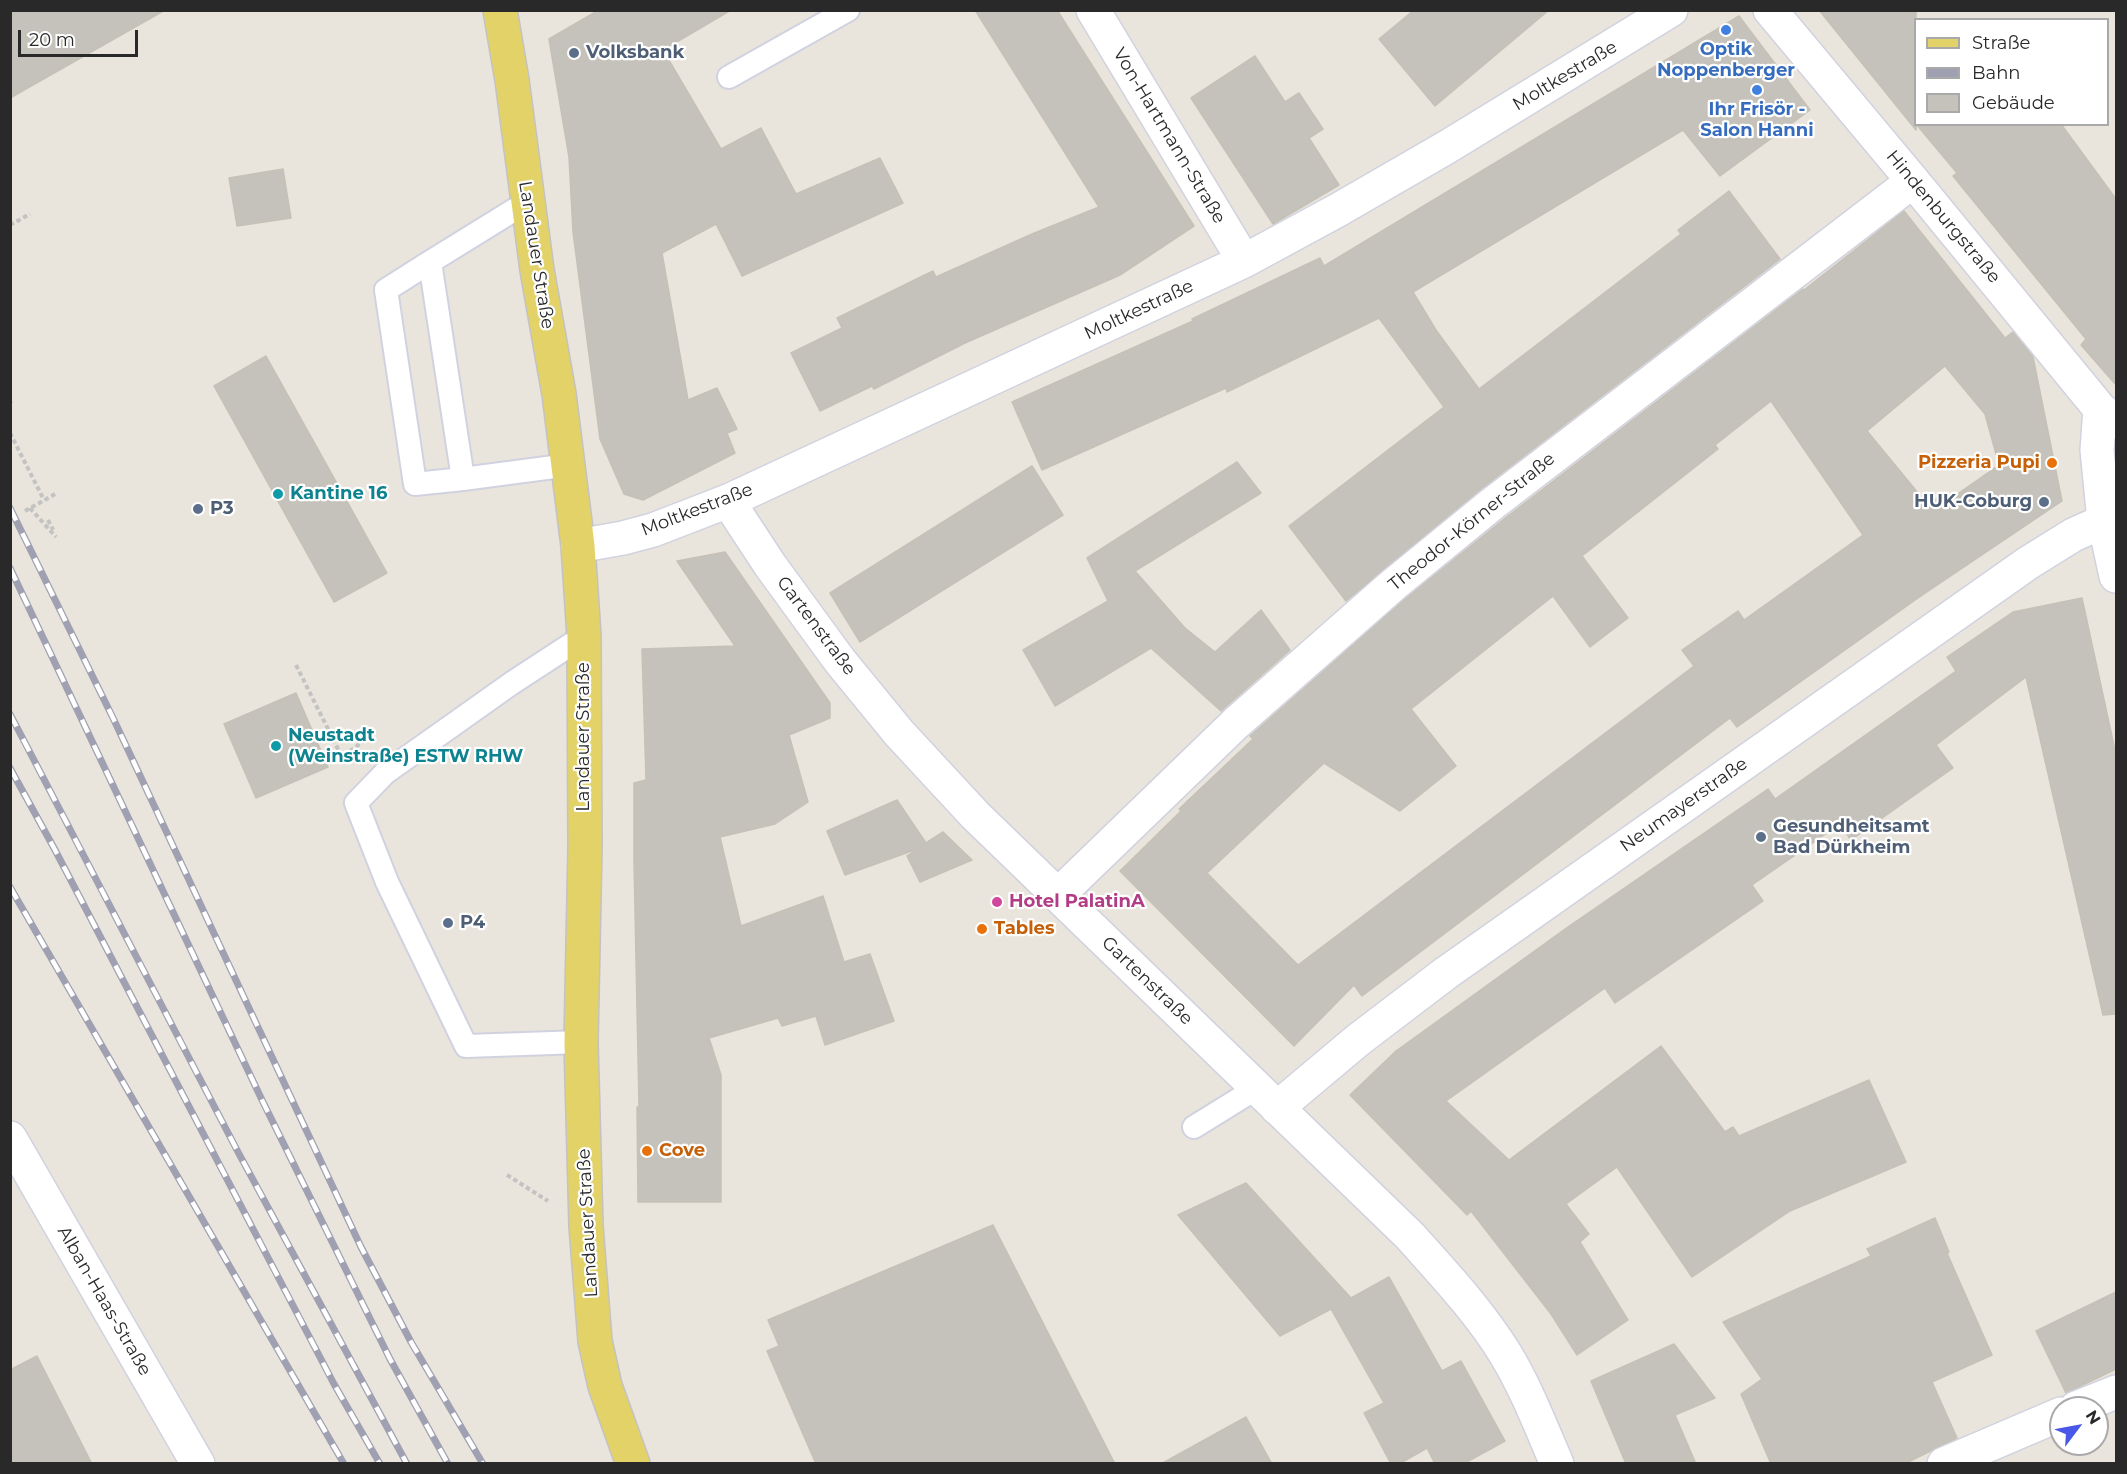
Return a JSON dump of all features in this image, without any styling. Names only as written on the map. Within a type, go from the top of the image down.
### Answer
[{"type":"main road","name":"Landauer Straße","points":[[500,10],[512,80],[527,202],[569,465],[578,546],[584,636],[585,847],[581,1042],[586,1226],[595,1341],[605,1386],[633,1464]]},
{"type":"street","name":"Von-Hartmann-Straße","points":[[1094,10],[1244,261]]},
{"type":"street","name":"Moltkestraße","points":[[578,546],[653,530],[728,501],[1244,261],[1447,147],[1671,10]]},
{"type":"street","name":"Hindenburgstraße","points":[[1770,10],[2108,416]]},
{"type":"street","name":"Theodor-Körner-Straße","points":[[1058,895],[1236,723],[1393,585],[1492,504],[1913,181]]},
{"type":"street","points":[[2108,416],[2097,450],[2104,521],[2116,576]]},
{"type":"street","name":"Gartenstraße","points":[[728,501],[770,565],[840,661],[899,733],[975,815],[1410,1236],[1463,1295],[1506,1355],[1537,1417],[1557,1464]]},
{"type":"street","name":"Neumayerstraße","points":[[1267,1098],[1358,1040],[1446,973],[2028,563],[2073,536],[2104,521]]},
{"type":"street","name":"Alban-Haas-Straße","points":[[10,1138],[198,1464]]},
{"type":"street","points":[[1944,1464],[2049,1419]]},
{"type":"lane","points":[[729,77],[848,10]]},
{"type":"lane","points":[[527,202],[386,290],[415,484],[569,465]]},
{"type":"lane","points":[[430,262],[463,479]]},
{"type":"lane","points":[[581,1042],[466,1046],[387,882],[356,803],[385,773],[512,683],[584,636]]},
{"type":"lane","points":[[1194,1127],[1267,1098]]},
{"type":"path","points":[[10,225],[30,214]]},
{"type":"path","points":[[10,433],[44,500]]},
{"type":"path","points":[[25,511],[57,493]]},
{"type":"path","points":[[30,508],[56,537],[48,520]]},
{"type":"path","points":[[296,665],[342,757],[372,735]]},
{"type":"building","points":[[10,10],[165,10],[10,98]]},
{"type":"building","points":[[599,10],[731,10],[663,50],[721,149],[761,128],[796,194],[880,158],[903,203],[742,276],[716,224],[662,253],[688,400],[717,388],[737,429],[727,433],[735,453],[643,500],[624,494],[600,439],[573,232],[569,157],[549,39]]},
{"type":"building","points":[[975,10],[1057,10],[1194,226],[1120,275],[965,343],[874,389],[872,386],[820,411],[791,353],[842,328],[837,318],[933,271],[936,277],[1099,207]]},
{"type":"building","points":[[1414,10],[1549,10],[1435,106],[1379,39]]},
{"type":"building","points":[[1819,10],[1916,10],[1916,18],[1914,18],[1914,126],[1916,130]]},
{"type":"building","points":[[1739,16],[1810,110],[1720,176],[1683,130],[1413,292],[1436,330],[1479,389],[1681,234],[1678,230],[1729,191],[1780,259],[1481,489],[1346,601],[1289,526],[1444,407],[1379,318],[1227,392],[1226,388],[1042,470],[1012,402],[1193,321],[1192,319],[1320,258],[1324,266]]},
{"type":"building","points":[[1255,56],[1285,102],[1299,93],[1323,129],[1309,138],[1339,185],[1273,224],[1191,98]]},
{"type":"building","points":[[1918,126],[2062,126],[2116,199],[2116,385],[2081,345],[2086,339],[1953,176],[1957,173]]},
{"type":"building","points":[[283,169],[291,218],[237,226],[229,178]]},
{"type":"building","points":[[1904,211],[2005,338],[2013,332],[2033,357],[2062,501],[1918,598],[1737,727],[1730,718],[1362,996],[1354,985],[1294,1046],[1120,871],[1181,811],[1179,809],[1253,739],[1250,736],[1405,599],[1504,519]],"holes":[[[1945,366],[1985,414],[1999,465],[1946,502],[1941,495],[1928,505],[1867,431]],[[1771,401],[1863,535],[1744,620],[1738,611],[1682,650],[1694,666],[1298,965],[1207,873],[1324,763],[1400,811],[1456,766],[1411,709],[1553,596],[1590,647],[1628,618],[1582,556],[1718,449],[1715,445]]]},
{"type":"building","points":[[266,356],[387,573],[334,602],[214,386]]},
{"type":"building","points":[[1237,462],[1261,493],[1135,571],[1185,628],[1215,652],[1261,610],[1290,650],[1221,711],[1151,648],[1055,706],[1023,650],[1108,601],[1087,558]]},
{"type":"building","points":[[1032,466],[1063,515],[860,642],[830,593]]},
{"type":"building","points":[[725,552],[830,703],[830,718],[789,735],[808,802],[775,824],[720,837],[741,926],[823,896],[844,962],[870,954],[894,1021],[825,1045],[816,1016],[782,1026],[778,1018],[709,1038],[721,1075],[721,1202],[638,1202],[637,1107],[639,1107],[634,783],[646,780],[642,649],[735,646],[677,561]]},
{"type":"building","points":[[2082,598],[2116,755],[2116,1014],[2103,1015],[2026,677],[1936,745],[1953,768],[1851,840],[1840,824],[1752,885],[1763,901],[1615,1003],[1605,988],[1446,1101],[1509,1160],[1661,1046],[1725,1132],[1733,1127],[1739,1136],[1869,1080],[1906,1162],[1790,1211],[1692,1277],[1617,1167],[1566,1204],[1589,1234],[1580,1242],[1628,1320],[1577,1355],[1551,1314],[1471,1211],[1467,1215],[1350,1095],[1396,1051],[1565,929],[1768,789],[1775,799],[1956,671],[1947,657],[2013,612]]},
{"type":"building","name":"Neustadt (Weinstraße) ESTW RHW","points":[[296,693],[328,767],[256,798],[224,724]]},
{"type":"building","points":[[897,800],[926,843],[943,832],[972,860],[920,882],[907,856],[920,848],[845,875],[827,831]]},
{"type":"building","points":[[1246,1183],[1351,1298],[1389,1277],[1442,1371],[1461,1361],[1505,1441],[1463,1464],[1435,1464],[1427,1448],[1399,1464],[1391,1464],[1364,1413],[1384,1403],[1331,1309],[1280,1336],[1178,1215]]},
{"type":"building","points":[[1935,1218],[1949,1252],[1947,1253],[1992,1355],[1932,1382],[1957,1438],[1904,1464],[1771,1464],[1741,1394],[1762,1379],[1723,1322],[1871,1256],[1867,1249]]},
{"type":"building","points":[[993,1225],[1115,1464],[816,1464],[767,1351],[779,1346],[768,1320]]},
{"type":"building","points":[[2116,1292],[2116,1369],[2066,1393],[2036,1331]]},
{"type":"building","points":[[1674,1344],[1715,1398],[1675,1415],[1696,1464],[1626,1464],[1591,1381]]},
{"type":"building","points":[[37,1356],[92,1464],[10,1464],[10,1370]]},
{"type":"building","points":[[1246,1417],[1272,1464],[1161,1464]]},
{"type":"railway","points":[[10,508],[114,720],[361,1247],[411,1342],[483,1464]]},
{"type":"railway","points":[[10,568],[262,1100],[390,1359],[448,1464]]},
{"type":"railway","points":[[10,714],[238,1152],[407,1464]]},
{"type":"railway","points":[[10,768],[334,1384],[380,1464]]},
{"type":"railway","points":[[10,887],[344,1464]]},
{"type":"place","name":"Optik Noppenberger","points":[[1726,30]]},
{"type":"place","name":"Volksbank","points":[[574,53]]},
{"type":"place","name":"Ihr Frisör - Salon Hanni","points":[[1757,90]]},
{"type":"place","name":"Pizzeria Pupi","points":[[2052,463]]},
{"type":"place","name":"Kantine 16","points":[[278,494]]},
{"type":"place","name":"HUK-Coburg","points":[[2044,502]]},
{"type":"place","name":"P3","points":[[198,509]]},
{"type":"place","name":"Neustadt (Weinstraße) ESTW RHW","points":[[276,746]]},
{"type":"place","name":"Gesundheitsamt Bad Dürkheim","points":[[1761,837]]},
{"type":"place","name":"Hotel PalatinA","points":[[997,902]]},
{"type":"place","name":"P4","points":[[448,923]]},
{"type":"place","name":"Tables","points":[[982,929]]},
{"type":"place","name":"Cove","points":[[647,1151]]}]
